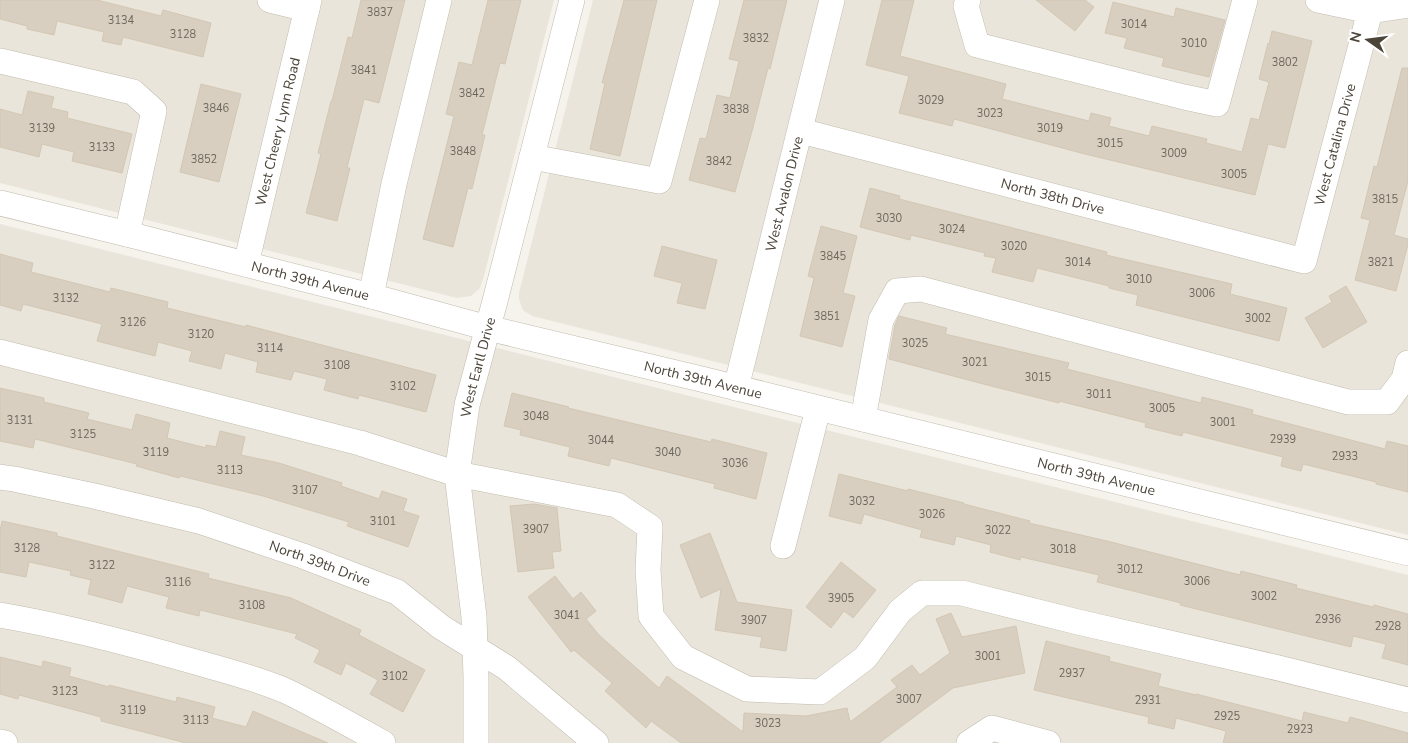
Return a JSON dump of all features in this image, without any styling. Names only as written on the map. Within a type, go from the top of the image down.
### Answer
[{"type":"street","points":[[270,0],[308,5]]},
{"type":"street","points":[[371,296],[394,184],[439,0]]},
{"type":"street","name":"West Earll Drive","points":[[476,743],[474,616],[457,474],[467,404],[572,0]]},
{"type":"street","points":[[532,157],[660,181],[707,0]]},
{"type":"street","name":"West Avalon Drive","points":[[736,388],[832,0]]},
{"type":"street","points":[[968,0],[966,6],[977,45],[1217,104],[1245,0]]},
{"type":"street","points":[[1318,0],[1372,5],[1408,5]]},
{"type":"street","name":"West Cheery Lynn Road","points":[[246,264],[308,5]]},
{"type":"street","name":"West Catalina Drive","points":[[1304,261],[1372,5]]},
{"type":"street","points":[[0,61],[134,92],[154,111],[127,234]]},
{"type":"street","name":"North 38th Drive","points":[[801,131],[1304,261]]},
{"type":"street","name":"North 39th Avenue","points":[[0,203],[371,296],[488,328],[1408,553]]},
{"type":"street","points":[[863,419],[881,320],[897,291],[921,289],[1348,402],[1387,402],[1404,379],[1408,363]]},
{"type":"street","points":[[0,352],[360,443],[457,474],[617,505],[650,527],[648,570],[651,616],[683,657],[747,689],[820,692],[865,658],[900,611],[922,593],[962,593],[1408,700]]},
{"type":"street","points":[[783,546],[818,408]]},
{"type":"street","name":"North 39th Drive","points":[[0,477],[94,496],[199,521],[303,556],[397,592],[441,626],[507,668],[596,743]]},
{"type":"street","points":[[0,616],[33,621],[121,640],[234,673],[284,691],[343,719],[383,743]]},
{"type":"street","points":[[969,743],[992,728],[1048,743]]},
{"type":"street","points":[[0,742],[5,743]]},
{"type":"shaded area","points":[[0,0],[554,0],[480,288],[471,296],[457,298],[0,183]]},
{"type":"shaded area","points":[[593,0],[1408,0],[1408,535],[532,316],[524,311],[519,299],[519,293]]},
{"type":"shaded area","points":[[0,224],[1408,575],[1408,743],[0,743]]},
{"type":"building","points":[[0,0],[97,0],[161,16],[163,10],[211,23],[203,57],[123,37],[121,45],[102,41],[104,32],[57,21],[54,35],[27,29],[27,26],[0,19]]},
{"type":"building","points":[[361,0],[405,0],[379,103],[364,99],[347,168],[350,168],[337,221],[306,213],[321,154],[318,153],[331,101],[348,37],[352,38]]},
{"type":"building","points":[[488,0],[521,0],[505,64],[500,63],[482,135],[485,135],[472,189],[468,188],[453,247],[423,239],[454,116],[446,114],[459,62],[472,65]]},
{"type":"building","points":[[624,0],[657,0],[620,156],[590,149],[605,83],[602,83]]},
{"type":"building","points":[[744,0],[787,0],[770,69],[768,68],[735,192],[689,180],[700,138],[706,139],[717,95],[730,98],[739,61],[729,59]]},
{"type":"building","points":[[882,0],[914,0],[900,56],[1006,84],[1002,99],[1089,121],[1091,113],[1111,118],[1109,126],[1149,136],[1152,126],[1207,139],[1206,143],[1242,152],[1251,118],[1259,120],[1269,82],[1259,79],[1272,31],[1312,41],[1285,148],[1268,144],[1255,195],[1081,153],[954,119],[952,126],[899,113],[909,76],[866,65]]},
{"type":"building","points":[[1036,0],[1085,0],[1094,7],[1075,31]]},
{"type":"building","points":[[1113,2],[1174,17],[1176,8],[1225,20],[1209,77],[1162,66],[1164,58],[1124,48],[1127,38],[1105,33]]},
{"type":"building","points":[[1402,68],[1408,68],[1408,181],[1394,235],[1408,239],[1408,244],[1396,291],[1355,280],[1370,220],[1361,218],[1374,166],[1377,167]]},
{"type":"building","points":[[201,84],[241,94],[219,182],[180,172]]},
{"type":"building","points":[[28,91],[54,97],[51,108],[68,112],[67,118],[132,134],[122,173],[72,161],[74,152],[42,144],[39,157],[0,147],[0,109],[22,115]]},
{"type":"building","points":[[870,188],[900,196],[899,199],[1107,252],[1106,255],[1232,284],[1230,294],[1287,308],[1279,341],[1136,305],[1138,295],[1037,268],[1033,282],[992,272],[996,258],[984,256],[985,253],[911,235],[910,240],[860,227]]},
{"type":"building","points":[[821,226],[857,236],[843,293],[855,296],[842,347],[800,336],[814,278],[808,276]]},
{"type":"building","points":[[662,246],[717,260],[705,309],[677,303],[682,283],[654,276]]},
{"type":"building","points":[[0,254],[33,263],[31,272],[110,292],[111,288],[168,302],[167,308],[246,327],[246,325],[436,375],[426,412],[359,395],[358,399],[324,390],[327,379],[294,371],[291,380],[256,372],[258,362],[225,353],[221,369],[189,361],[192,351],[158,342],[155,356],[97,341],[102,324],[23,304],[21,311],[0,305]]},
{"type":"building","points":[[1346,286],[1367,322],[1323,348],[1305,318],[1332,302],[1329,296]]},
{"type":"building","points":[[899,316],[947,328],[945,334],[1069,363],[1067,369],[1201,403],[1202,397],[1253,410],[1252,414],[1385,449],[1387,441],[1408,446],[1408,492],[1303,464],[1301,471],[1281,466],[1283,457],[1183,432],[1182,436],[1145,427],[1146,423],[1059,401],[1059,403],[889,359],[895,325]]},
{"type":"building","points":[[0,388],[44,398],[44,402],[89,413],[87,419],[132,430],[136,414],[170,423],[167,438],[206,448],[206,445],[216,447],[220,431],[245,437],[241,455],[279,463],[342,483],[341,486],[379,499],[382,491],[407,499],[403,511],[419,516],[408,547],[347,526],[349,522],[263,496],[180,476],[179,478],[136,466],[137,464],[35,439],[33,448],[0,441]]},
{"type":"building","points":[[512,393],[711,442],[712,439],[767,453],[756,499],[714,488],[715,484],[611,458],[609,466],[568,456],[570,447],[520,435],[521,430],[504,426]]},
{"type":"building","points":[[839,474],[964,503],[1030,521],[1029,523],[1240,575],[1241,571],[1297,585],[1296,588],[1408,614],[1408,665],[1382,658],[1386,644],[1353,636],[1351,647],[1180,605],[1181,603],[1097,582],[1099,575],[1021,557],[1020,560],[990,552],[991,545],[956,536],[954,545],[920,537],[922,530],[864,514],[861,524],[829,516]]},
{"type":"building","points":[[534,504],[557,508],[561,551],[552,552],[554,568],[518,572],[510,506]]},
{"type":"building","points":[[2,521],[57,533],[57,536],[209,574],[208,578],[291,598],[361,630],[359,635],[425,670],[403,712],[370,694],[378,680],[346,663],[341,675],[314,662],[320,650],[295,638],[297,634],[200,610],[199,616],[166,608],[169,597],[127,586],[122,603],[88,594],[91,580],[70,575],[71,571],[29,562],[26,577],[0,572],[0,531]]},
{"type":"building","points":[[710,533],[737,602],[792,610],[786,651],[760,647],[762,637],[715,630],[721,589],[701,598],[680,545]]},
{"type":"building","points":[[841,562],[876,590],[853,618],[844,611],[831,628],[806,607]]},
{"type":"building","points":[[555,576],[573,599],[581,592],[596,611],[586,619],[599,635],[659,688],[667,676],[743,732],[744,713],[806,716],[847,708],[850,722],[897,687],[891,680],[912,665],[920,675],[950,653],[936,619],[951,613],[962,637],[1016,626],[1025,673],[953,688],[879,743],[681,743],[651,721],[646,728],[605,691],[612,683],[574,650],[571,652],[528,597]]},
{"type":"building","points":[[1046,641],[1110,657],[1109,661],[1161,674],[1158,686],[1302,721],[1304,712],[1348,723],[1350,717],[1408,733],[1408,743],[1223,743],[1226,731],[1176,718],[1174,729],[1148,723],[1149,717],[1034,690]]},
{"type":"building","points":[[0,657],[42,667],[43,661],[71,668],[69,676],[109,687],[109,685],[176,702],[177,697],[215,707],[212,718],[246,727],[253,711],[328,743],[186,743],[101,721],[101,717],[19,695],[18,699],[0,694]]}]
